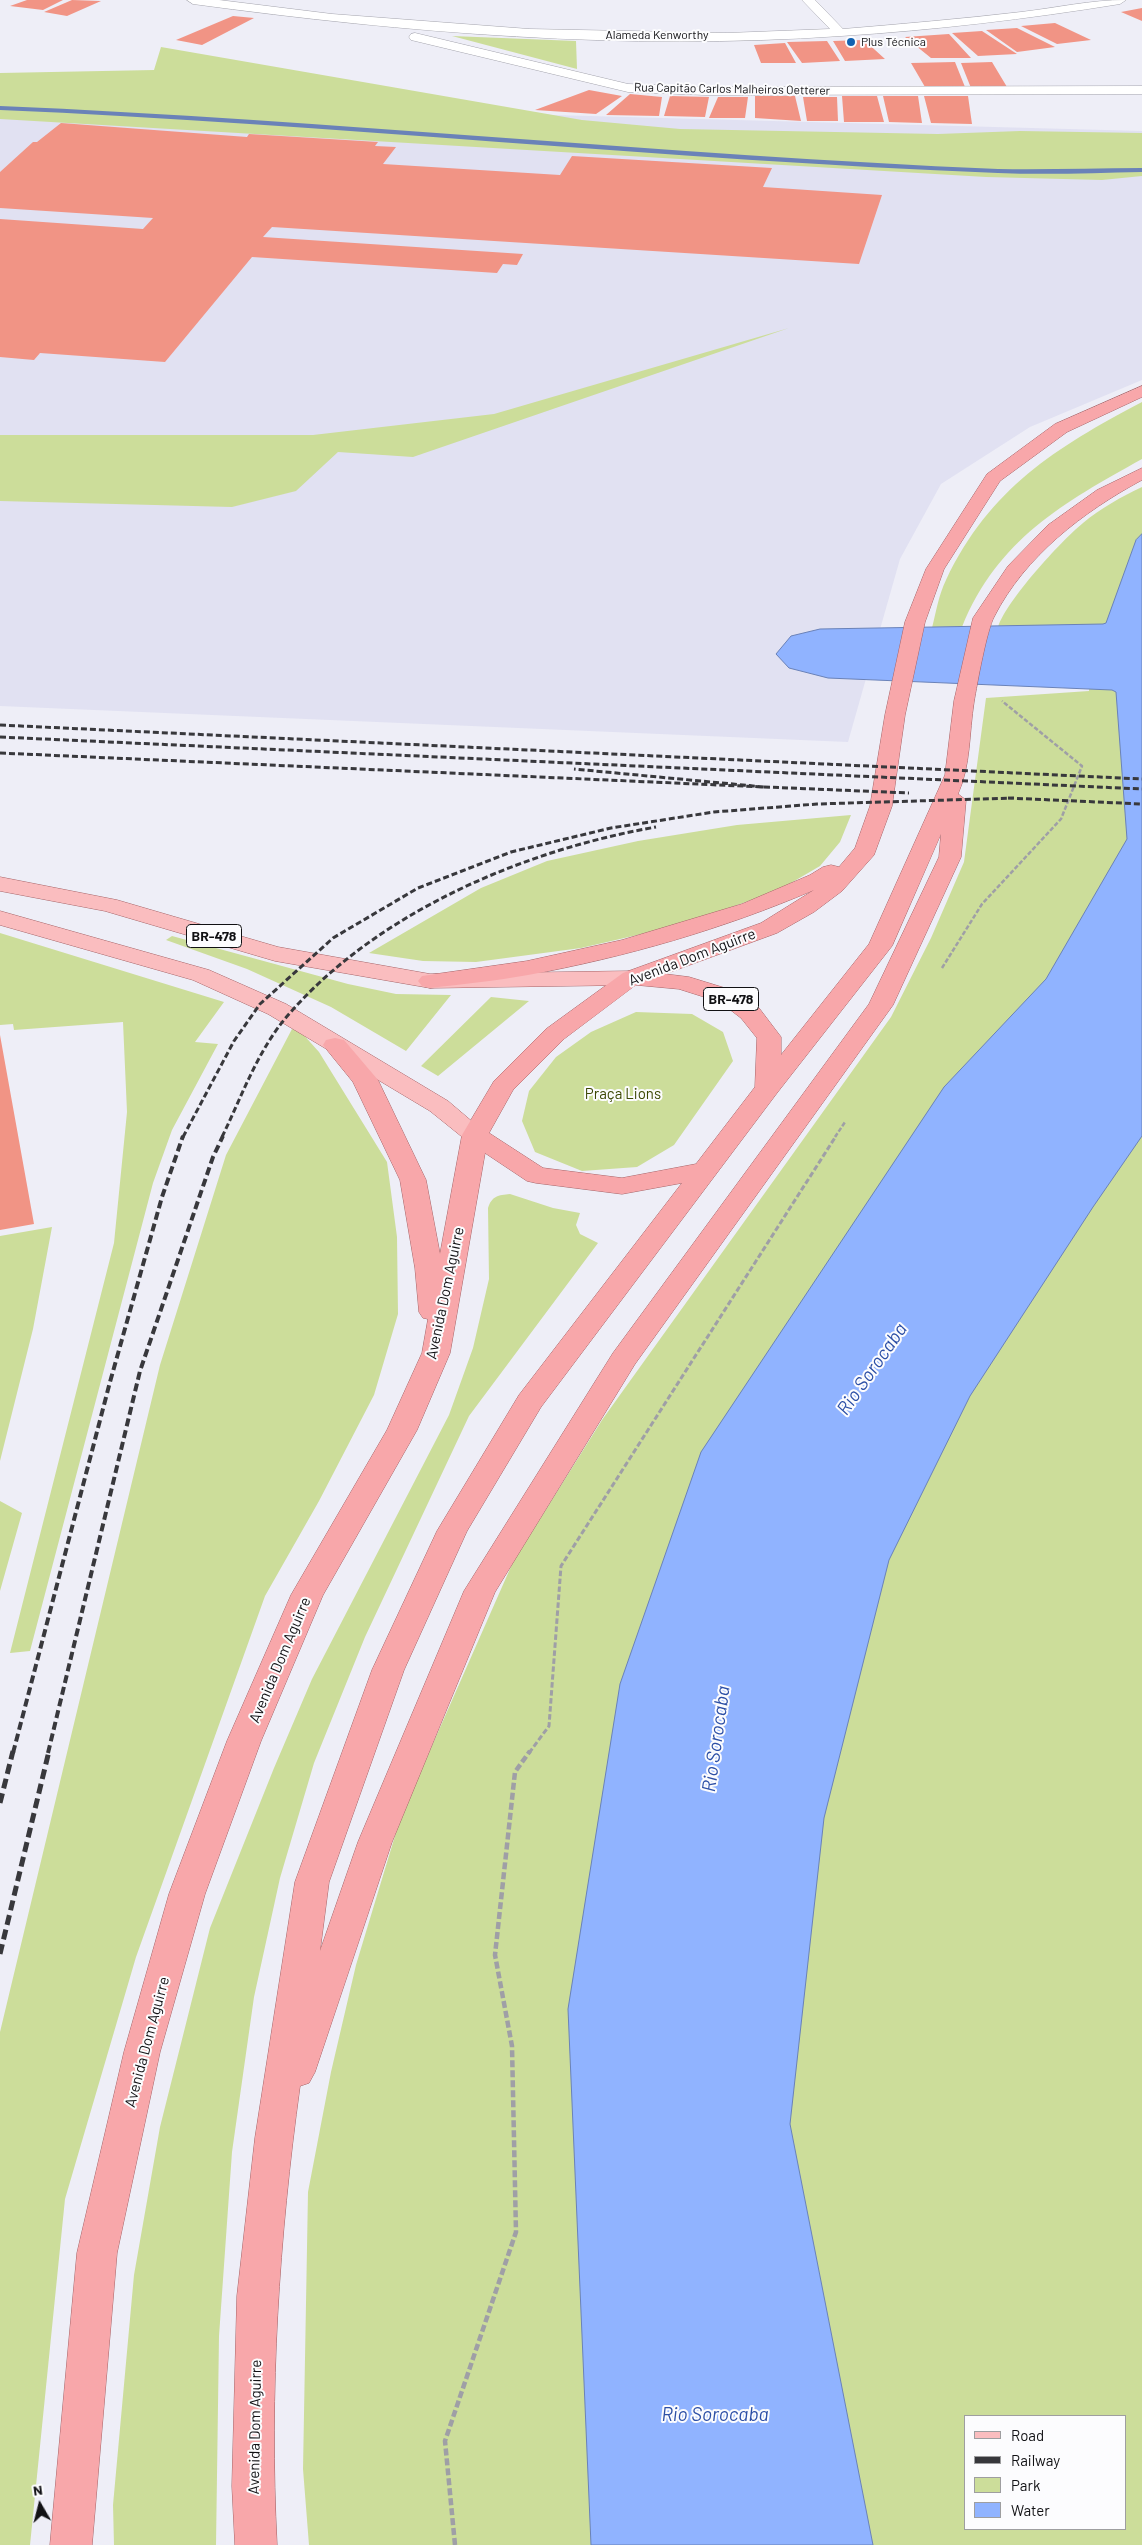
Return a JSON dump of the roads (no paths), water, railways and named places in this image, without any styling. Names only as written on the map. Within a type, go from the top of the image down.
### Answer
[{"type":"highway","name":"Avenida Dom Aguirre","points":[[71,2545],[70,2530],[97,2253],[142,2052],[187,1894],[244,1741],[307,1596],[402,1430],[436,1353],[475,1135],[503,1086],[555,1034],[631,978],[769,928],[806,907],[834,886],[866,850],[881,806],[899,692],[915,622],[935,568],[993,478],[1061,428],[1142,390]]},
{"type":"highway","name":"Avenida Dom Aguirre","points":[[256,2545],[253,2486],[257,2296],[274,2138],[312,1882],[388,1670],[452,1532],[529,1402],[768,1088],[880,946],[956,775],[964,701],[983,618],[1015,570],[1054,529],[1102,494],[1142,473]]},
{"type":"highway","points":[[274,2138],[375,1842],[480,1591],[622,1359],[702,1253],[880,1005],[950,857],[956,775]]},
{"type":"highway","points":[[430,981],[527,968],[627,946],[740,912],[818,880],[866,850]]},
{"type":"highway","name":"BR-478","points":[[631,978],[681,982],[729,997],[750,1014],[769,1037],[768,1088]]},
{"type":"highway","points":[[335,1045],[366,1080],[413,1180],[429,1268],[436,1353]]},
{"type":"highway","points":[[475,1135],[536,1175],[622,1186],[707,1170]]},
{"type":"main road","name":"BR-478","points":[[0,884],[110,905],[275,954],[430,981],[631,978]]},
{"type":"main road","points":[[0,918],[201,975],[277,1009],[439,1106],[475,1135]]},
{"type":"main road","points":[[0,922],[39,929]]},
{"type":"street","name":"Alameda Kenworthy","points":[[192,0],[225,2],[331,18],[468,28],[598,34],[840,33],[978,22],[1120,0]]},
{"type":"street","points":[[808,0],[840,33]]},
{"type":"street","name":"Rua Capitão Carlos Malheiros Oetterer","points":[[331,18],[628,88],[706,91],[1142,90]]},
{"type":"street","points":[[428,40],[468,28]]},
{"type":"water","name":"Rio Sorocaba","points":[[1142,534],[1142,1136],[1093,1207],[970,1396],[889,1560],[824,1818],[790,2124],[873,2545],[591,2545],[568,2009],[620,1684],[701,1452],[944,1087],[1046,979],[1127,839],[1116,692],[1112,690],[828,678],[789,668],[776,654],[791,636],[820,629],[1103,624],[1106,623],[1136,540]]},
{"type":"waterway","points":[[0,108],[119,113],[769,158],[1001,171],[1142,170]]},
{"type":"railway","points":[[0,725],[1142,779]]},
{"type":"railway","points":[[0,737],[1142,789]]},
{"type":"railway","points":[[0,753],[764,787]]},
{"type":"railway","points":[[574,769],[764,787]]},
{"type":"railway","points":[[764,787],[909,793]]},
{"type":"railway","points":[[183,1137],[234,1041],[260,1004],[333,938],[418,888],[511,852],[611,828],[714,812],[817,804],[1010,798]]},
{"type":"railway","points":[[1010,798],[1142,804]]},
{"type":"railway","points":[[222,1137],[259,1057],[278,1028],[289,1014],[325,978],[365,945],[409,916],[456,891],[505,869],[606,837],[656,827]]},
{"type":"railway","points":[[13,1753],[110,1382],[162,1197],[183,1136]]},
{"type":"railway","points":[[48,1753],[140,1371],[213,1157],[223,1136]]},
{"type":"railway","points":[[0,1803],[13,1751]]},
{"type":"railway","points":[[0,1954],[49,1751]]},
{"type":"place","name":"Plus Técnica","points":[[851,42]]},
{"type":"park label","name":"Praça Lions","points":[[623,1094]]}]
